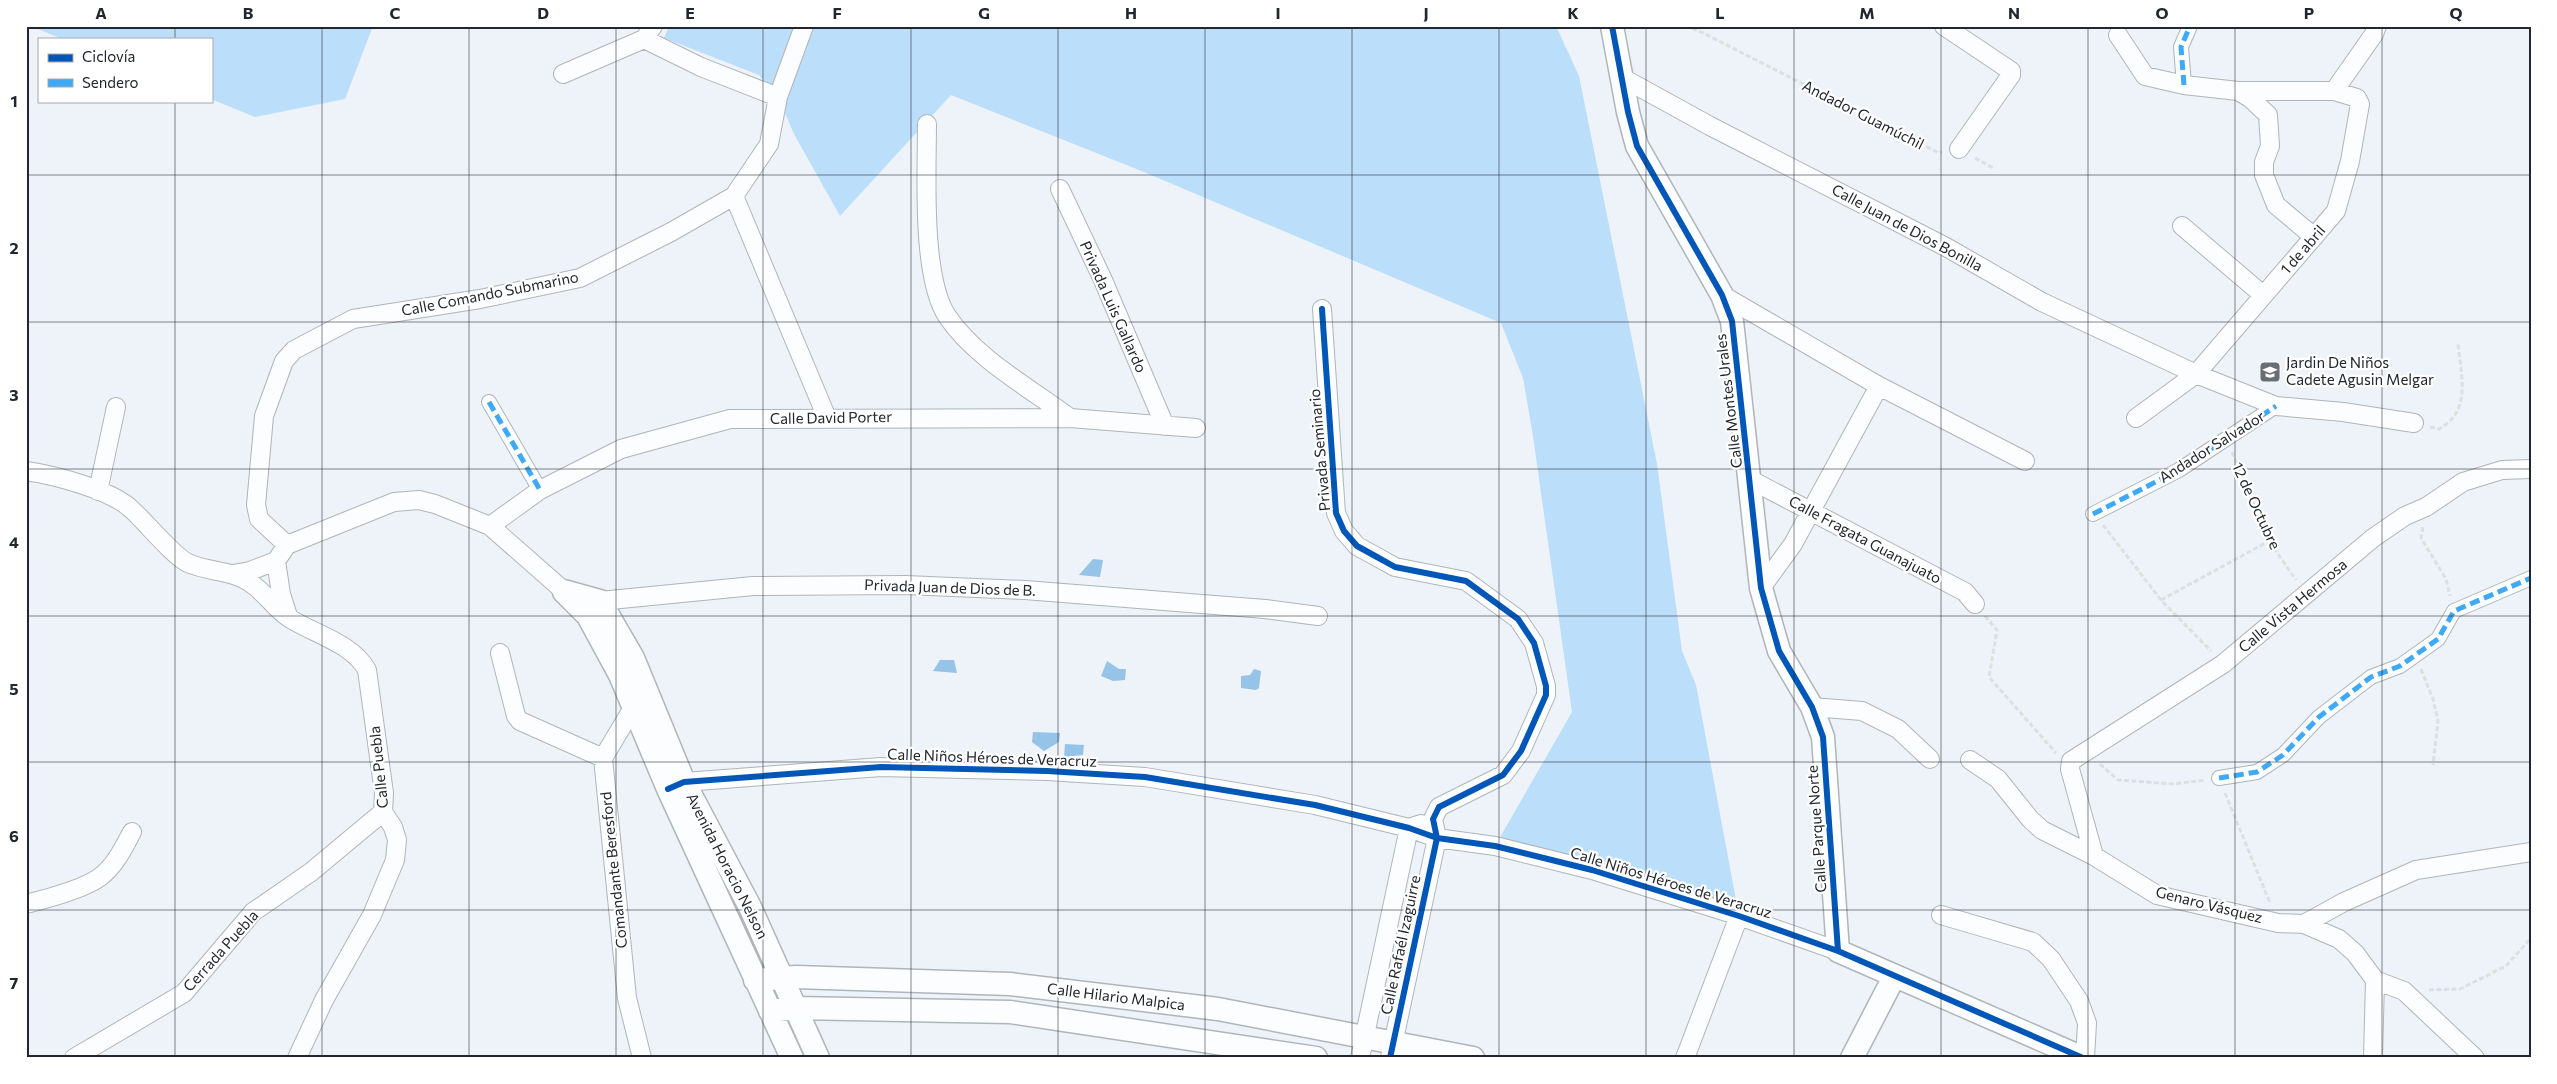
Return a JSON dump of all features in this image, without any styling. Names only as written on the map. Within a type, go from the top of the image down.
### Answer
[{"type":"street","name":"Calle Comando Submarino","points":[[287,545],[259,519],[256,505],[264,416],[284,361],[294,350],[354,320],[480,299],[580,278],[671,232],[734,196],[769,144],[778,97],[804,26]]},
{"type":"street","name":"Calle Montes Urales","points":[[1612,26],[1621,76],[1638,146],[1722,294],[1732,320],[1751,480],[1761,588],[1779,651],[1812,707]]},
{"type":"street","points":[[1944,26],[2011,71],[2011,75],[1959,149]]},
{"type":"street","points":[[2184,86],[2181,47],[2190,26]]},
{"type":"street","points":[[2118,35],[2144,76],[2184,86],[2238,91],[2334,91],[2374,34],[2377,26]]},
{"type":"street","points":[[563,74],[648,33],[701,67],[778,97]]},
{"type":"street","name":"Calle Juan de Dios Bonilla","points":[[1621,76],[1710,126],[1946,247],[2042,302],[2196,374],[2276,406],[2343,412],[2414,423]]},
{"type":"street","points":[[2238,91],[2250,98],[2268,114],[2270,146],[2264,162],[2264,175],[2276,205],[2314,237]]},
{"type":"street","name":"1 de abril","points":[[2136,418],[2196,374],[2336,211],[2350,161],[2359,101],[2357,98],[2334,91]]},
{"type":"street","points":[[927,124],[928,237],[940,300],[947,316],[973,345],[1070,418]]},
{"type":"street","name":"Privada Luis Gallardo","points":[[1060,189],[1103,280],[1164,426]]},
{"type":"street","points":[[734,196],[827,418]]},
{"type":"street","points":[[2182,226],[2263,295]]},
{"type":"street","points":[[1722,294],[1879,386],[2025,462]]},
{"type":"street","name":"Privada Seminario","points":[[1322,309],[1336,513],[1344,531],[1357,546],[1395,567],[1466,582],[1518,619],[1534,643],[1546,686],[1546,695],[1521,752],[1503,775],[1439,807],[1433,820]]},
{"type":"street","points":[[1761,588],[1793,544],[1809,511],[1879,386]]},
{"type":"street","points":[[489,402],[540,490]]},
{"type":"street","name":"Andador Salvador","points":[[2093,514],[2179,470],[2276,406]]},
{"type":"street","points":[[98,491],[116,407]]},
{"type":"street","name":"Calle David Porter","points":[[490,526],[540,490],[621,449],[672,433],[730,419],[1070,418],[1196,428]]},
{"type":"street","name":"Calle Vista Hermosa","points":[[2070,765],[2224,664],[2373,538],[2404,516],[2426,507],[2463,482],[2502,470],[2531,469]]},
{"type":"street","points":[[26,471],[78,483],[98,491],[128,506],[186,562],[216,572],[233,574],[250,571],[276,561],[287,545],[394,502],[419,500],[490,526],[564,591],[594,608]]},
{"type":"street","name":"Calle Fragata Guanajuato","points":[[1751,480],[1965,592],[1975,604]]},
{"type":"street","points":[[276,561],[280,594],[288,617]]},
{"type":"street","name":"Calle Puebla","points":[[233,574],[250,582],[288,617],[352,653],[362,662],[367,670],[384,792],[383,812],[395,834],[395,860],[372,915],[324,1000],[297,1058]]},
{"type":"street","points":[[2219,778],[2257,772],[2283,755],[2319,717],[2371,677],[2400,666],[2438,639],[2454,611],[2531,578]]},
{"type":"street","name":"Privada Juan de Dios de B.","points":[[594,608],[754,586],[906,585],[1024,590],[1255,608],[1318,616]]},
{"type":"street","name":"Avenida Horacio Nelson","points":[[594,608],[633,658],[642,703],[755,980],[792,1058]]},
{"type":"street","points":[[500,653],[516,716],[520,721],[603,758],[642,703]]},
{"type":"street","points":[[1812,707],[1862,711],[1898,729],[1930,758]]},
{"type":"street","name":"Calle Parque Norte","points":[[1812,707],[1823,737],[1838,951]]},
{"type":"street","name":"Comandante Beresford","points":[[603,758],[627,998],[642,1058]]},
{"type":"street","name":"Genaro Vásquez","points":[[1970,760],[1998,778],[2030,819],[2042,830],[2094,856],[2157,895],[2278,923],[2304,924]]},
{"type":"street","points":[[2070,765],[2094,856]]},
{"type":"street","name":"Calle Niños Héroes de Veracruz","points":[[676,785],[881,767],[1047,771],[1145,777],[1315,805],[1409,828],[1437,838],[1495,846],[1592,870],[1739,916],[1838,951],[1894,977],[2084,1058]]},
{"type":"street","name":"Avenida Horacio Nelson","points":[[676,785],[750,907],[818,1058]]},
{"type":"street","name":"Cerrada Puebla","points":[[74,1058],[184,993],[253,912],[311,872],[383,812]]},
{"type":"street","points":[[1409,828],[1433,820],[1437,838]]},
{"type":"street","name":"Calle Rafaél Izaguirre","points":[[1362,1047],[1409,828]]},
{"type":"street","points":[[26,904],[58,896],[100,877],[120,854],[132,832]]},
{"type":"street","name":"Calle Rafaél Izaguirre","points":[[1391,1050],[1437,838]]},
{"type":"street","points":[[2304,924],[2344,902],[2416,870],[2531,852]]},
{"type":"street","points":[[1941,915],[2033,942],[2051,959],[2079,1000],[2087,1023],[2084,1058]]},
{"type":"street","points":[[1685,1058],[1739,916]]},
{"type":"street","points":[[2304,924],[2339,939],[2355,953],[2375,980],[2404,991],[2475,1058]]},
{"type":"street","points":[[1852,1058],[1894,977]]},
{"type":"street","name":"Calle Hilario Malpica","points":[[755,980],[782,978],[1010,984],[1218,1009],[1362,1047],[1473,1058]]},
{"type":"street","points":[[2373,1058],[2375,980]]},
{"type":"street","name":"Calle Hilario Malpica","points":[[770,1011],[796,1008],[1010,1012],[1316,1058]]},
{"type":"path","points":[[1959,149],[1995,170]]},
{"type":"path","points":[[2414,423],[2439,429],[2448,424],[2459,413],[2462,388],[2458,344]]},
{"type":"path","points":[[2426,507],[2421,538],[2446,579],[2454,611]]},
{"type":"path","points":[[2093,514],[2161,600],[2224,664]]},
{"type":"path","points":[[2161,600],[2269,541]]},
{"type":"path","points":[[1975,604],[1997,630],[1989,677],[2070,765],[2097,761],[2118,780],[2174,784],[2219,778],[2278,923]]},
{"type":"path","points":[[2415,655],[2433,699],[2438,721],[2433,765]]},
{"type":"path","points":[[2404,991],[2460,989],[2506,966],[2531,938]]},
{"type":"shaded area","points":[[31,26],[373,26],[345,99],[255,117],[212,99],[212,38],[60,38]]},
{"type":"shaded area","points":[[669,26],[1556,26],[1579,76],[1657,464],[1682,651],[1696,685],[1739,916],[1495,846],[1572,712],[1523,378],[1501,323],[1144,172],[951,95],[840,216],[794,134],[778,97],[759,75],[664,38]]},
{"type":"shaded area","points":[[1093,559],[1103,560],[1100,577],[1079,575]]},
{"type":"shaded area","points":[[940,660],[954,660],[957,673],[933,671]]},
{"type":"shaded area","points":[[1107,661],[1119,669],[1126,669],[1125,680],[1113,681],[1101,676]]},
{"type":"shaded area","points":[[1254,669],[1261,671],[1259,688],[1256,690],[1241,688],[1241,676],[1250,675]]},
{"type":"shaded area","points":[[1033,732],[1060,733],[1059,742],[1044,751],[1032,742]]},
{"type":"shaded area","points":[[1065,744],[1084,745],[1083,755],[1064,757]]},
{"type":"marked path","points":[[2184,85],[2181,47],[2190,26]]},
{"type":"marked path","points":[[489,402],[540,490]]},
{"type":"marked path","points":[[2093,514],[2179,470],[2276,406]]},
{"type":"marked path","points":[[2219,778],[2257,772],[2283,755],[2319,717],[2371,677],[2400,666],[2438,639],[2454,611],[2531,578]]},
{"type":"cycle path","points":[[1612,26],[1628,112],[1637,146],[1722,295],[1732,321],[1761,588],[1779,651],[1812,707],[1823,737],[1838,951]]},
{"type":"cycle path","points":[[1322,309],[1336,513],[1344,531],[1357,546],[1395,567],[1466,581],[1518,619],[1534,643],[1546,686],[1546,695],[1521,751],[1503,775],[1439,807],[1433,819],[1437,838],[1390,1058]]},
{"type":"cycle path","points":[[668,789],[684,782],[881,767],[1047,771],[1145,777],[1315,805],[1409,828],[1437,838],[1495,846],[1592,870],[1739,916],[1838,951],[2083,1058]]},
{"type":"place","name":"Jardin De Niños Cadete Agusin Melgar","points":[[2270,372]]}]
